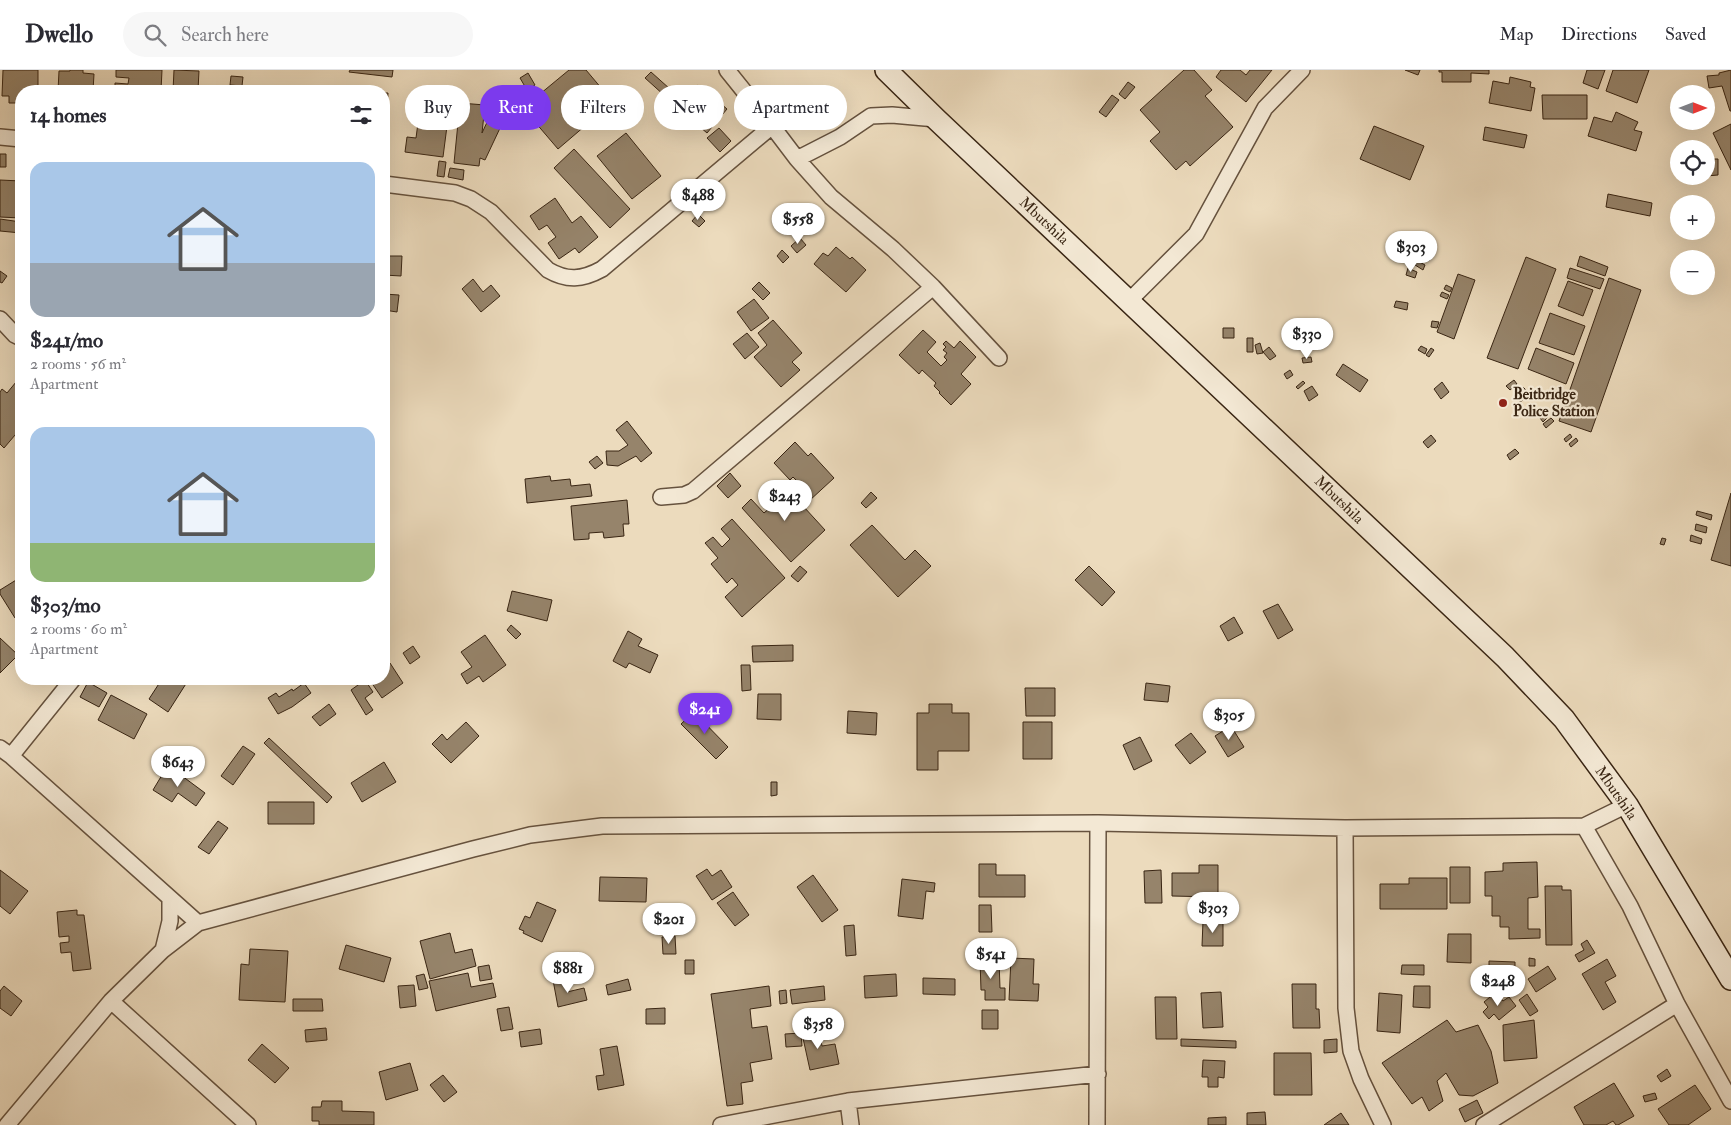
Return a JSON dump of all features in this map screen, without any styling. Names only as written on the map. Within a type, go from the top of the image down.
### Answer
[{"type":"street","points":[[727,70],[739,85]]},
{"type":"street","name":"Mbutshila","points":[[886,70],[1504,657],[1564,719],[1627,805],[1731,979]]},
{"type":"street","points":[[1129,301],[1196,234],[1265,108],[1302,70]]},
{"type":"street","points":[[797,160],[840,137],[871,116],[892,115],[936,119]]},
{"type":"street","points":[[390,185],[456,193],[471,199],[491,212],[548,270],[559,276],[577,278],[591,275],[602,269],[767,130]]},
{"type":"street","points":[[775,130],[797,160],[831,197],[894,249],[933,287],[999,358]]},
{"type":"street","points":[[0,137],[15,138]]},
{"type":"street","points":[[661,497],[684,495],[693,491],[933,287]]},
{"type":"street","points":[[0,319],[15,334]]},
{"type":"street","points":[[67,685],[5,752],[198,923]]},
{"type":"street","points":[[7,1125],[111,1001],[163,950],[198,923],[530,835],[602,826],[1098,823],[1345,828],[1584,826],[1627,805]]},
{"type":"street","points":[[1097,1125],[1098,823]]},
{"type":"street","points":[[1584,826],[1630,906],[1677,1004],[1731,1101]]},
{"type":"street","points":[[1345,828],[1346,1008],[1351,1051],[1383,1125]]},
{"type":"street","points":[[163,950],[170,921],[170,899]]},
{"type":"street","points":[[111,1001],[248,1125]]},
{"type":"street","points":[[1484,1125],[1677,1004]]},
{"type":"street","points":[[721,1125],[848,1101],[1098,1074]]},
{"type":"street","points":[[848,1101],[851,1125]]},
{"type":"building","points":[[3,70],[38,70],[38,85],[15,85],[15,103],[9,103],[9,96],[2,96]]},
{"type":"building","points":[[83,70],[83,73],[94,74],[93,85],[58,85],[59,71]]},
{"type":"building","points":[[116,70],[162,70],[161,85],[115,85],[115,83],[128,84],[129,78],[116,77]]},
{"type":"building","points":[[174,70],[199,71],[198,85],[173,85]]},
{"type":"building","points":[[350,70],[393,70],[392,77],[349,72]]},
{"type":"building","points":[[569,70],[586,70],[599,85],[561,85],[561,130],[580,130],[558,149],[542,130],[551,130],[551,85]]},
{"type":"building","points":[[1184,70],[1194,70],[1212,90],[1205,96],[1233,127],[1190,166],[1186,161],[1176,170],[1150,141],[1160,132],[1140,110]]},
{"type":"building","points":[[1221,70],[1240,70],[1246,75],[1250,70],[1272,70],[1246,102],[1216,77]]},
{"type":"building","points":[[1405,70],[1420,70],[1418,75]]},
{"type":"building","points":[[1439,70],[1489,70],[1489,74],[1471,73],[1471,82],[1442,82],[1442,72],[1439,72]]},
{"type":"building","points":[[1587,70],[1605,70],[1598,89],[1583,83]]},
{"type":"building","points":[[1613,70],[1649,70],[1637,103],[1606,91]]},
{"type":"building","points":[[1731,70],[1731,111],[1722,86],[1715,87],[1715,85],[1708,85],[1707,76],[1719,75],[1719,73]]},
{"type":"building","points":[[651,72],[666,85],[654,86],[645,78]]},
{"type":"building","points":[[528,73],[535,85],[524,85],[520,78]]},
{"type":"building","points":[[231,76],[243,77],[242,85],[230,85]]},
{"type":"building","points":[[1510,77],[1531,82],[1530,87],[1535,88],[1531,111],[1489,103],[1493,81],[1509,84]]},
{"type":"building","points":[[1128,82],[1135,87],[1125,99],[1119,94]]},
{"type":"building","points":[[1112,95],[1119,100],[1106,117],[1099,112]]},
{"type":"building","points":[[1542,95],[1587,95],[1587,119],[1543,119]]},
{"type":"building","points":[[470,104],[480,105],[480,130],[482,130],[482,133],[483,130],[499,130],[485,160],[480,158],[479,166],[454,163],[457,130],[470,130]]},
{"type":"building","points":[[1616,112],[1638,122],[1634,130],[1642,132],[1636,151],[1588,136],[1594,117],[1612,122]]},
{"type":"building","points":[[1731,124],[1731,170],[1713,133]]},
{"type":"building","points":[[1374,126],[1424,146],[1410,180],[1360,159]]},
{"type":"building","points":[[1485,127],[1527,135],[1524,148],[1483,140]]},
{"type":"building","points":[[417,130],[446,130],[443,157],[405,152],[407,137],[416,138]]},
{"type":"building","points":[[717,130],[721,130],[731,141],[720,152],[707,138]]},
{"type":"building","points":[[626,133],[661,176],[632,199],[597,156]]},
{"type":"building","points":[[574,149],[630,209],[610,228],[554,168]]},
{"type":"building","points":[[0,154],[6,154],[6,167],[0,167]]},
{"type":"building","points":[[1715,159],[1718,159],[1718,175],[1715,175]]},
{"type":"building","points":[[439,161],[446,162],[444,177],[437,176]]},
{"type":"building","points":[[450,168],[464,170],[463,180],[448,177]]},
{"type":"building","points":[[0,180],[15,181],[15,218],[0,217]]},
{"type":"building","points":[[1608,194],[1652,203],[1650,216],[1606,207]]},
{"type":"building","points":[[555,198],[572,223],[581,216],[598,237],[579,253],[575,248],[559,259],[548,243],[556,237],[547,225],[539,230],[530,216]]},
{"type":"building","points":[[698,214],[705,221],[699,227],[692,221]]},
{"type":"building","points":[[0,219],[15,221],[15,232],[0,231]]},
{"type":"building","points":[[800,238],[806,245],[797,253],[791,246]]},
{"type":"building","points":[[836,247],[850,259],[852,257],[866,270],[846,292],[814,264],[823,253],[828,256]]},
{"type":"building","points":[[1427,249],[1434,255],[1429,261],[1422,255]]},
{"type":"building","points":[[782,250],[789,257],[783,263],[777,256]]},
{"type":"building","points":[[390,256],[402,256],[401,276],[390,275]]},
{"type":"building","points":[[1580,256],[1608,267],[1605,276],[1577,266]]},
{"type":"building","points":[[1526,257],[1556,269],[1518,369],[1487,358]]},
{"type":"building","points":[[1414,259],[1425,265],[1423,270],[1412,263]]},
{"type":"building","points":[[1408,268],[1417,272],[1415,278],[1406,275]]},
{"type":"building","points":[[1570,268],[1604,279],[1600,289],[1567,278]]},
{"type":"building","points":[[0,271],[7,276],[2,283],[0,282]]},
{"type":"building","points":[[1458,274],[1475,280],[1454,339],[1437,332]]},
{"type":"building","points":[[1609,278],[1641,290],[1591,432],[1559,421]]},
{"type":"building","points":[[473,279],[483,292],[491,285],[500,296],[481,312],[462,289]]},
{"type":"building","points":[[1568,281],[1593,290],[1583,316],[1558,306]]},
{"type":"building","points":[[759,282],[770,293],[763,300],[752,289]]},
{"type":"building","points":[[1446,285],[1452,288],[1450,292],[1444,289]]},
{"type":"building","points":[[1442,292],[1449,295],[1447,299],[1440,296]]},
{"type":"building","points":[[390,294],[399,295],[397,312],[390,311]]},
{"type":"building","points":[[754,299],[769,318],[751,331],[737,312]]},
{"type":"building","points":[[1396,301],[1408,303],[1407,310],[1394,307]]},
{"type":"building","points":[[1550,313],[1585,326],[1574,355],[1539,343]]},
{"type":"building","points":[[773,320],[802,353],[792,362],[800,370],[781,387],[754,357],[767,345],[758,333]]},
{"type":"building","points":[[1432,321],[1439,322],[1437,328],[1431,327]]},
{"type":"building","points":[[1223,328],[1234,328],[1234,338],[1223,338]]},
{"type":"building","points":[[923,330],[936,342],[927,352],[941,366],[947,360],[944,357],[947,353],[943,350],[946,347],[943,344],[946,341],[954,348],[960,341],[976,357],[961,374],[971,384],[951,405],[934,386],[936,383],[922,370],[919,374],[899,355]]},
{"type":"building","points":[[747,333],[759,347],[745,359],[733,344]]},
{"type":"building","points":[[1247,338],[1253,338],[1253,352],[1247,352]]},
{"type":"building","points":[[1260,343],[1263,353],[1257,354],[1255,345]]},
{"type":"building","points":[[1421,346],[1427,349],[1425,354],[1418,350]]},
{"type":"building","points":[[1269,347],[1276,356],[1270,360],[1263,352]]},
{"type":"building","points":[[1431,348],[1434,350],[1429,357],[1426,355]]},
{"type":"building","points":[[1536,348],[1574,363],[1566,384],[1528,369]]},
{"type":"building","points":[[1311,357],[1312,362],[1303,363],[1302,358]]},
{"type":"building","points":[[1343,364],[1368,380],[1360,392],[1336,375]]},
{"type":"building","points":[[1290,370],[1293,375],[1287,379],[1284,374]]},
{"type":"building","points":[[1514,380],[1517,384],[1510,390],[1506,386]]},
{"type":"building","points":[[1303,381],[1305,383],[1298,389],[1296,387]]},
{"type":"building","points":[[1442,382],[1449,392],[1441,399],[1434,389]]},
{"type":"building","points":[[15,383],[15,435],[4,448],[0,444],[0,392],[2,389],[7,393]]},
{"type":"building","points":[[1312,386],[1318,395],[1309,401],[1304,391]]},
{"type":"building","points":[[1523,387],[1526,390],[1517,397],[1515,394]]},
{"type":"building","points":[[1524,394],[1527,397],[1520,402],[1518,399]]},
{"type":"building","points":[[1545,414],[1548,417],[1543,422],[1540,418]]},
{"type":"building","points":[[1551,418],[1554,421],[1546,428],[1543,424]]},
{"type":"building","points":[[627,421],[652,453],[641,462],[636,456],[618,466],[607,465],[606,451],[619,451],[628,445],[616,430]]},
{"type":"building","points":[[1570,434],[1572,437],[1566,442],[1564,439]]},
{"type":"building","points":[[1431,435],[1436,441],[1428,448],[1423,442]]},
{"type":"building","points":[[1576,438],[1578,441],[1571,447],[1569,444]]},
{"type":"building","points":[[795,442],[808,456],[811,453],[834,478],[809,501],[798,488],[801,485],[793,477],[790,480],[774,463]]},
{"type":"building","points":[[1515,449],[1519,453],[1510,460],[1507,455]]},
{"type":"building","points":[[597,456],[603,463],[595,469],[589,462]]},
{"type":"building","points":[[730,473],[741,486],[728,498],[717,486]]},
{"type":"building","points":[[550,476],[551,481],[570,479],[571,486],[590,484],[592,496],[527,503],[525,479]]},
{"type":"building","points":[[771,481],[788,499],[793,495],[825,530],[791,562],[742,508],[751,499],[764,513],[772,506],[759,492]]},
{"type":"building","points":[[871,492],[877,498],[866,508],[861,503]]},
{"type":"building","points":[[1731,493],[1731,566],[1711,560]]},
{"type":"building","points":[[627,500],[629,524],[623,524],[624,536],[604,538],[603,532],[589,533],[589,539],[574,540],[571,506]]},
{"type":"building","points":[[1697,511],[1712,515],[1711,520],[1696,515]]},
{"type":"building","points":[[732,519],[785,578],[742,617],[725,597],[738,585],[732,578],[727,583],[711,564],[718,558],[705,543],[713,537],[722,547],[730,539],[721,529]]},
{"type":"building","points":[[1696,524],[1707,527],[1706,533],[1695,530]]},
{"type":"building","points":[[872,525],[905,560],[915,550],[931,566],[898,597],[850,545]]},
{"type":"building","points":[[1691,535],[1702,539],[1701,544],[1690,541]]},
{"type":"building","points":[[1662,538],[1666,539],[1664,545],[1660,544]]},
{"type":"building","points":[[800,566],[807,572],[798,582],[791,576]]},
{"type":"building","points":[[1089,566],[1115,592],[1102,606],[1075,580]]},
{"type":"building","points":[[15,581],[15,618],[0,594],[0,590]]},
{"type":"building","points":[[512,591],[552,600],[547,621],[507,611]]},
{"type":"building","points":[[1278,604],[1293,630],[1278,639],[1263,611]]},
{"type":"building","points":[[1234,617],[1243,633],[1228,641],[1220,626]]},
{"type":"building","points":[[511,625],[521,634],[516,639],[507,630]]},
{"type":"building","points":[[628,631],[642,639],[638,646],[658,655],[650,673],[629,663],[626,668],[613,661]]},
{"type":"building","points":[[485,635],[506,665],[483,682],[479,676],[467,684],[461,674],[472,667],[461,652]]},
{"type":"building","points":[[0,638],[15,652],[15,658],[0,673]]},
{"type":"building","points":[[793,645],[793,661],[753,662],[752,646]]},
{"type":"building","points":[[413,646],[420,657],[410,664],[403,653]]},
{"type":"building","points":[[390,663],[403,683],[382,698],[373,685],[390,685]]},
{"type":"building","points":[[741,665],[750,665],[751,690],[742,691]]},
{"type":"building","points":[[1146,683],[1170,686],[1168,702],[1144,700]]},
{"type":"building","points":[[86,685],[93,685],[107,693],[99,707],[80,697]]},
{"type":"building","points":[[158,685],[185,685],[168,712],[149,699]]},
{"type":"building","points":[[301,685],[305,685],[311,693],[292,707],[278,714],[268,698],[276,693],[279,697],[292,689],[293,691]]},
{"type":"building","points":[[358,685],[368,685],[373,692],[365,698],[373,710],[366,715],[351,690]]},
{"type":"building","points":[[1025,688],[1055,688],[1055,716],[1026,716]]},
{"type":"building","points":[[758,694],[781,694],[781,720],[757,719]]},
{"type":"building","points":[[111,695],[147,714],[134,739],[98,720]]},
{"type":"building","points":[[329,704],[336,714],[320,726],[312,717]]},
{"type":"building","points":[[929,704],[952,704],[952,713],[969,713],[969,751],[938,751],[938,770],[917,770],[917,713],[929,713]]},
{"type":"building","points":[[848,711],[877,713],[876,735],[847,733]]},
{"type":"building","points":[[694,712],[728,747],[716,759],[681,724]]},
{"type":"building","points":[[466,722],[479,736],[451,763],[432,744],[442,734],[447,740]]},
{"type":"building","points":[[1023,722],[1052,722],[1052,759],[1023,759]]},
{"type":"building","points":[[1231,726],[1244,747],[1228,757],[1215,736]]},
{"type":"building","points":[[1191,733],[1206,752],[1190,764],[1175,745]]},
{"type":"building","points":[[1140,737],[1152,761],[1134,770],[1123,745]]},
{"type":"building","points":[[269,738],[332,797],[327,803],[264,743]]},
{"type":"building","points":[[243,746],[255,754],[233,785],[221,776]]},
{"type":"building","points":[[384,762],[396,782],[362,802],[351,783]]},
{"type":"building","points":[[170,767],[205,793],[196,806],[178,793],[172,802],[153,790],[162,775]]},
{"type":"building","points":[[771,782],[777,782],[777,795],[771,796]]},
{"type":"building","points":[[268,802],[314,802],[314,824],[268,824]]},
{"type":"building","points":[[218,821],[228,828],[209,854],[198,847]]},
{"type":"building","points":[[1537,862],[1538,897],[1528,898],[1528,929],[1540,929],[1540,938],[1509,939],[1509,927],[1500,927],[1500,916],[1492,916],[1492,896],[1485,896],[1485,872],[1503,871],[1503,863]]},
{"type":"building","points":[[979,864],[996,864],[996,875],[1025,875],[1025,897],[979,897]]},
{"type":"building","points":[[1199,865],[1218,865],[1218,897],[1172,896],[1172,873],[1199,873]]},
{"type":"building","points":[[1450,867],[1470,867],[1470,903],[1450,903]]},
{"type":"building","points":[[707,869],[712,876],[721,870],[732,887],[712,900],[696,876]]},
{"type":"building","points":[[0,870],[28,891],[10,914],[0,906]]},
{"type":"building","points":[[1161,870],[1162,903],[1145,903],[1144,871]]},
{"type":"building","points":[[813,875],[838,910],[822,922],[797,887]]},
{"type":"building","points":[[600,877],[647,878],[646,902],[599,901]]},
{"type":"building","points":[[1409,878],[1447,878],[1447,909],[1380,909],[1380,884],[1409,884]]},
{"type":"building","points":[[902,879],[935,883],[934,892],[926,891],[923,919],[898,916]]},
{"type":"building","points":[[1545,886],[1562,886],[1562,890],[1571,890],[1572,945],[1546,945]]},
{"type":"building","points":[[733,892],[749,915],[735,926],[717,903]]},
{"type":"building","points":[[537,902],[556,910],[542,942],[523,933],[524,931],[519,929],[525,916],[530,918]]},
{"type":"building","points":[[979,905],[991,905],[992,932],[979,932]]},
{"type":"building","points":[[77,910],[77,915],[84,915],[91,969],[73,971],[71,952],[61,953],[60,943],[69,942],[69,936],[59,937],[57,912]]},
{"type":"building","points":[[1203,921],[1223,921],[1223,946],[1202,946]]},
{"type":"building","points":[[854,925],[856,955],[846,956],[844,926]]},
{"type":"building","points":[[450,933],[455,953],[472,949],[476,966],[430,979],[420,941]]},
{"type":"building","points":[[1448,934],[1471,934],[1471,963],[1447,962]]},
{"type":"building","points":[[675,936],[676,954],[663,954],[662,937]]},
{"type":"building","points":[[1587,940],[1595,953],[1579,962],[1575,955],[1584,950],[1581,944]]},
{"type":"building","points":[[346,945],[391,958],[384,982],[339,969]]},
{"type":"building","points":[[250,949],[288,951],[285,1002],[239,1000],[241,964],[249,965]]},
{"type":"building","points":[[1011,958],[1034,959],[1033,984],[1039,984],[1038,1001],[1009,1000]]},
{"type":"building","points":[[1529,958],[1535,959],[1535,966],[1529,966]]},
{"type":"building","points":[[1607,959],[1616,976],[1605,982],[1616,1002],[1603,1010],[1582,974]]},
{"type":"building","points":[[685,960],[694,960],[694,974],[685,974]]},
{"type":"building","points":[[980,960],[999,960],[1000,988],[1005,988],[1005,1000],[985,1000],[985,990],[981,990]]},
{"type":"building","points":[[1489,961],[1515,962],[1515,972],[1489,972]]},
{"type":"building","points":[[489,965],[492,979],[480,981],[478,967]]},
{"type":"building","points":[[1402,965],[1424,965],[1424,975],[1401,974]]},
{"type":"building","points":[[1548,966],[1556,979],[1536,992],[1528,979]]},
{"type":"building","points":[[468,973],[471,987],[493,983],[496,997],[436,1011],[429,981]]},
{"type":"building","points":[[424,974],[428,988],[419,990],[416,976]]},
{"type":"building","points":[[896,974],[897,996],[865,998],[864,976]]},
{"type":"building","points":[[564,978],[567,992],[584,988],[587,1000],[558,1007],[553,980]]},
{"type":"building","points":[[923,978],[955,979],[955,995],[923,994]]},
{"type":"building","points":[[628,979],[631,990],[608,995],[606,985]]},
{"type":"building","points":[[1292,984],[1316,984],[1316,1009],[1319,1009],[1320,1028],[1293,1028]]},
{"type":"building","points":[[414,985],[416,1006],[400,1008],[398,986]]},
{"type":"building","points":[[4,986],[22,1001],[11,1016],[0,1008],[0,991]]},
{"type":"building","points":[[769,986],[771,1006],[750,1009],[752,1028],[767,1026],[772,1059],[750,1063],[753,1081],[741,1083],[743,1104],[727,1106],[711,994]]},
{"type":"building","points":[[824,986],[825,1000],[792,1004],[790,990]]},
{"type":"building","points":[[1414,986],[1430,986],[1430,1008],[1413,1007]]},
{"type":"building","points":[[786,990],[787,1003],[780,1004],[779,991]]},
{"type":"building","points":[[1221,992],[1223,1027],[1203,1028],[1201,993]]},
{"type":"building","points":[[1496,992],[1503,1001],[1509,997],[1516,1006],[1499,1020],[1494,1014],[1489,1019],[1483,1012],[1488,1007],[1484,1002]]},
{"type":"building","points":[[1379,993],[1402,995],[1400,1033],[1377,1031]]},
{"type":"building","points":[[1527,994],[1538,1011],[1530,1016],[1519,1000]]},
{"type":"building","points":[[1155,997],[1176,997],[1177,1039],[1156,1039]]},
{"type":"building","points":[[293,999],[322,999],[323,1011],[293,1011]]},
{"type":"building","points":[[509,1007],[513,1029],[501,1031],[497,1009]]},
{"type":"building","points":[[665,1008],[665,1024],[646,1024],[646,1009]]},
{"type":"building","points":[[982,1010],[998,1010],[998,1029],[982,1029]]},
{"type":"building","points":[[1447,1020],[1456,1032],[1478,1025],[1491,1051],[1498,1083],[1473,1096],[1459,1095],[1446,1073],[1437,1081],[1443,1101],[1429,1111],[1422,1097],[1412,1104],[1382,1063]]},
{"type":"building","points":[[1534,1020],[1537,1058],[1504,1061],[1503,1025]]},
{"type":"building","points":[[818,1026],[822,1046],[835,1044],[839,1064],[810,1070],[801,1029]]},
{"type":"building","points":[[326,1028],[327,1040],[306,1042],[305,1030]]},
{"type":"building","points":[[540,1029],[542,1044],[521,1047],[519,1032]]},
{"type":"building","points":[[801,1033],[802,1046],[786,1047],[785,1034]]},
{"type":"building","points":[[1181,1039],[1236,1041],[1236,1048],[1181,1046]]},
{"type":"building","points":[[1337,1039],[1337,1052],[1324,1053],[1324,1040]]},
{"type":"building","points":[[262,1044],[289,1068],[275,1083],[248,1060]]},
{"type":"building","points":[[617,1046],[624,1085],[598,1090],[596,1076],[604,1075],[600,1049]]},
{"type":"building","points":[[1274,1053],[1311,1053],[1312,1095],[1274,1095]]},
{"type":"building","points":[[1203,1060],[1225,1061],[1224,1078],[1218,1077],[1218,1087],[1208,1087],[1208,1077],[1202,1077]]},
{"type":"building","points":[[410,1063],[418,1090],[386,1100],[379,1072]]},
{"type":"building","points":[[1667,1069],[1671,1076],[1661,1082],[1657,1076]]},
{"type":"building","points":[[443,1075],[457,1092],[444,1102],[430,1085]]},
{"type":"building","points":[[1614,1083],[1634,1116],[1618,1125],[1613,1121],[1606,1125],[1584,1125],[1574,1107]]},
{"type":"building","points":[[1695,1085],[1711,1109],[1688,1125],[1669,1125],[1658,1109]]},
{"type":"building","points":[[1655,1093],[1657,1099],[1645,1102],[1643,1096]]},
{"type":"building","points":[[1477,1100],[1483,1113],[1465,1122],[1459,1109]]},
{"type":"building","points":[[322,1101],[342,1101],[342,1111],[374,1112],[374,1125],[319,1125],[319,1121],[312,1121],[312,1107],[321,1107]]},
{"type":"building","points":[[1265,1112],[1266,1125],[1247,1125],[1247,1113]]},
{"type":"building","points":[[1341,1113],[1349,1125],[1324,1125]]},
{"type":"building","points":[[1226,1117],[1226,1125],[1208,1125],[1208,1118]]},
{"type":"place","name":"Beitbridge Police Station","points":[[1503,403]]}]
